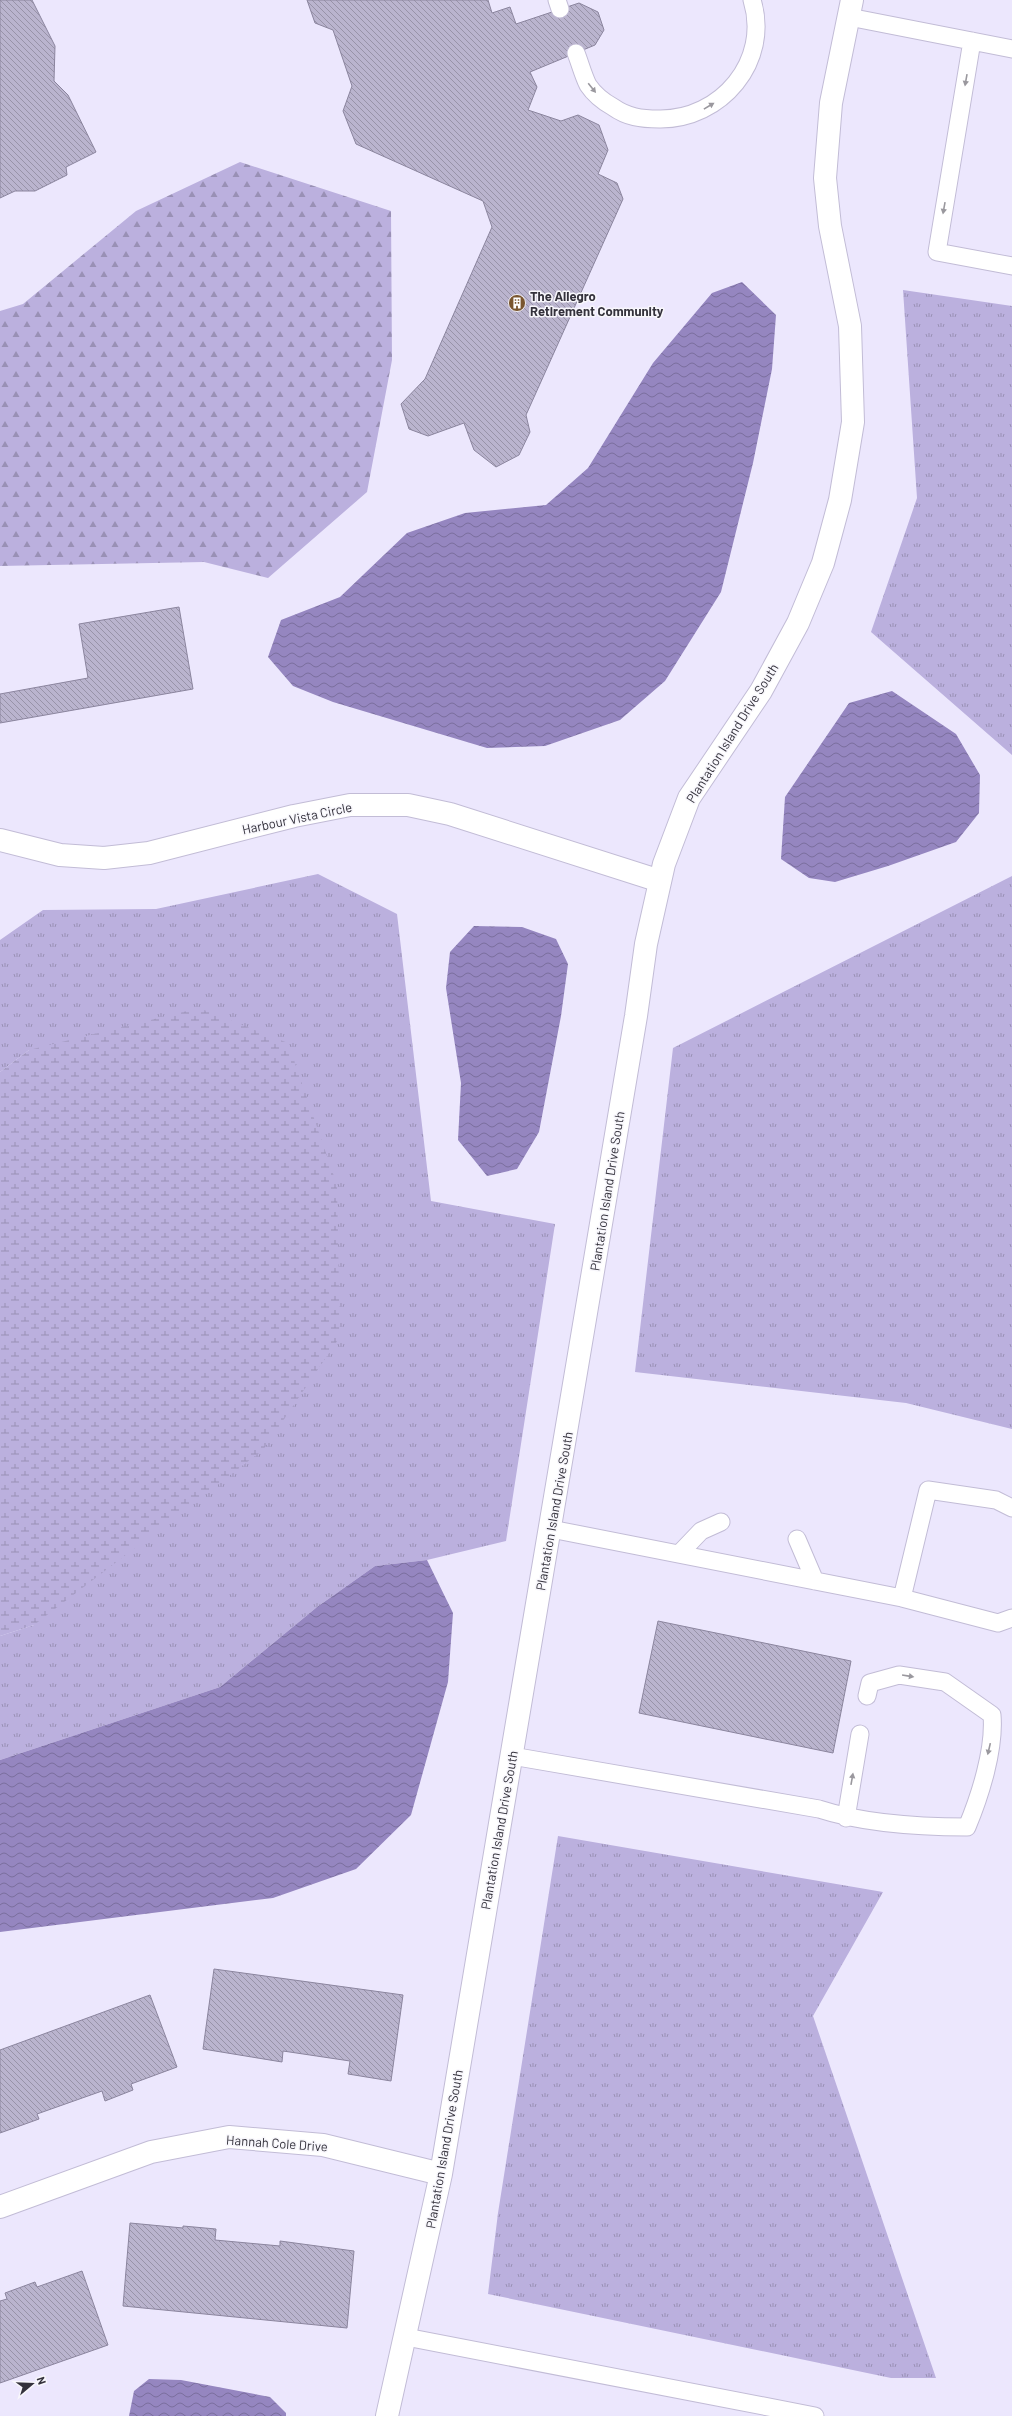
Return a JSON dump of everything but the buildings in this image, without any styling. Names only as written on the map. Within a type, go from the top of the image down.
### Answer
[{"type":"street","name":"Plantation Island Drive South","points":[[387,2416],[406,2337],[441,2174],[551,1529],[636,1016],[646,944],[664,864],[689,798],[761,691],[798,622],[823,562],[840,500],[853,422],[850,326],[830,226],[825,178],[831,103],[850,9]]},
{"type":"street","name":"Harbour Vista Circle","points":[[0,840],[60,855],[104,858],[149,853],[294,816],[350,805],[408,806],[450,814],[660,881]]},
{"type":"street","name":"Hannah Cole Drive","points":[[0,2207],[152,2152],[229,2137],[323,2145],[441,2174]]},
{"type":"lane","points":[[576,53],[589,85],[603,101],[626,116],[674,119],[705,109],[723,97],[740,79],[753,54],[757,31],[752,0]]},
{"type":"lane","points":[[850,9],[972,42],[1012,49]]},
{"type":"lane","points":[[972,42],[937,252],[1012,266]]},
{"type":"lane","points":[[902,1598],[928,1490],[996,1500],[1012,1508]]},
{"type":"lane","points":[[679,1554],[701,1531],[721,1522]]},
{"type":"lane","points":[[551,1529],[902,1598],[998,1623],[1012,1618]]},
{"type":"lane","points":[[797,1539],[815,1581]]},
{"type":"lane","points":[[512,1756],[819,1809],[846,1818],[946,1828],[967,1827],[977,1803],[992,1738],[992,1715],[945,1682],[899,1675],[870,1683],[867,1696]]},
{"type":"lane","points":[[846,1818],[860,1734]]},
{"type":"lane","points":[[406,2337],[815,2416]]},
{"type":"green space","points":[[240,162],[391,211],[392,360],[367,492],[268,578],[204,562],[0,566],[0,311],[23,304],[136,211]]},
{"type":"green space","points":[[903,290],[1012,306],[1012,755],[871,632],[917,498]]},
{"type":"green space","points":[[318,874],[397,914],[431,1201],[555,1224],[506,1541],[427,1560],[375,1566],[317,1607],[220,1687],[0,1760],[0,1636],[34,1625],[29,1050],[0,1072],[0,940],[43,910],[156,909]]},
{"type":"green space","points":[[1012,876],[1012,1429],[906,1403],[635,1372],[673,1048]]},
{"type":"green space","points":[[199,1008],[288,1043],[337,1185],[340,1337],[263,1450],[34,1625],[0,1636],[0,1072],[29,1050]]},
{"type":"green space","points":[[558,1836],[883,1892],[813,2016],[936,2378],[891,2378],[488,2294],[498,2213]]},
{"type":"water","points":[[742,282],[776,315],[772,369],[753,463],[721,592],[665,681],[620,720],[545,746],[487,748],[333,702],[293,686],[268,657],[281,620],[340,597],[407,533],[465,513],[546,505],[588,468],[653,363],[712,293]]},
{"type":"water","points":[[892,691],[956,734],[980,775],[979,813],[956,842],[888,866],[835,882],[809,878],[781,859],[785,797],[849,703]]},
{"type":"water","points":[[474,926],[522,927],[556,939],[568,964],[561,1016],[539,1132],[517,1169],[487,1176],[458,1140],[461,1083],[446,988],[450,952]]},
{"type":"water","points":[[427,1560],[453,1613],[448,1682],[411,1815],[356,1869],[273,1898],[0,1932],[0,1760],[220,1687],[317,1607],[375,1566]]},
{"type":"water","points":[[149,2379],[181,2380],[270,2397],[286,2413],[286,2416],[129,2416],[134,2391]]},
{"type":"place","name":"The Allegro Retirement Community","points":[[517,303]]}]
